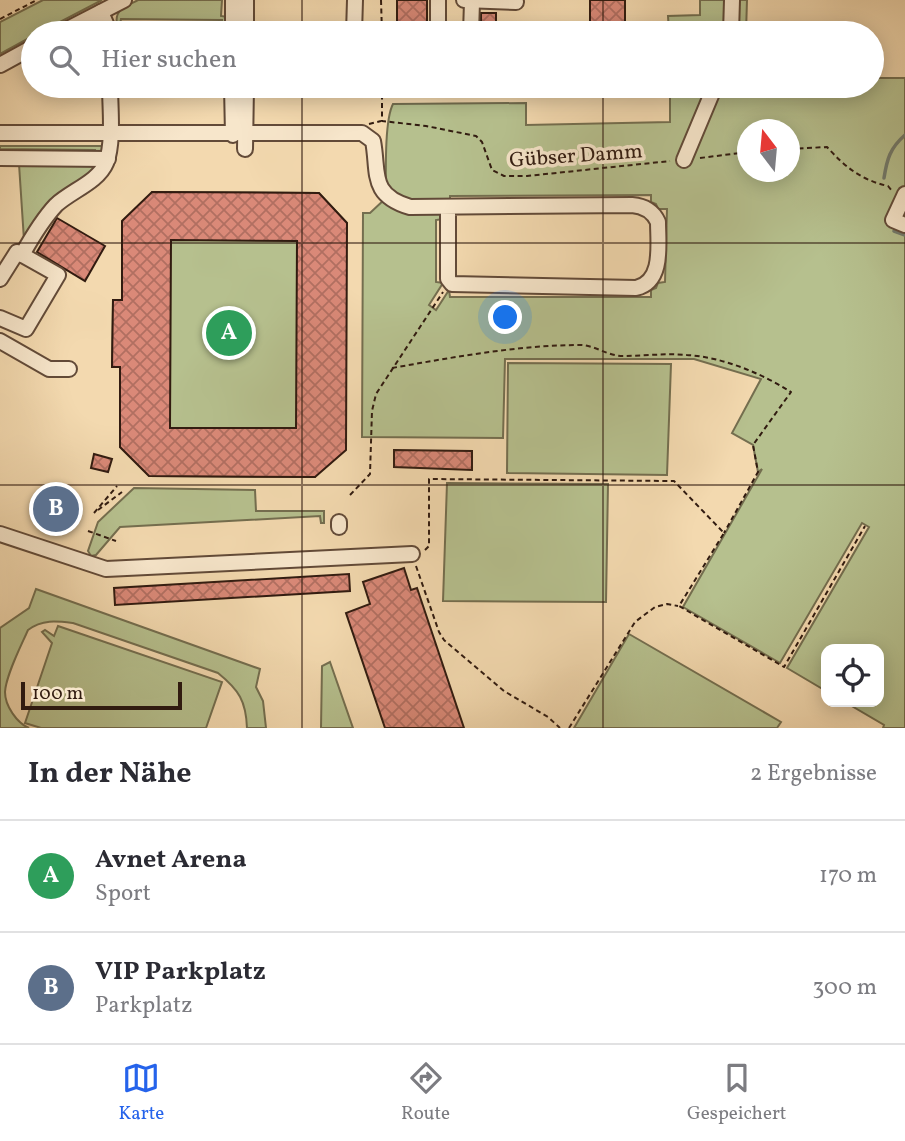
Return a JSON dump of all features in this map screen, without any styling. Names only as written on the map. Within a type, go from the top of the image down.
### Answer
[{"type":"street","points":[[83,21],[124,0]]},
{"type":"street","points":[[233,0],[233,21]]},
{"type":"street","points":[[246,0],[246,21]]},
{"type":"street","points":[[354,21],[355,0]]},
{"type":"street","points":[[438,0],[438,21]]},
{"type":"street","points":[[731,21],[732,0]]},
{"type":"street","points":[[470,21],[468,1],[516,2]]},
{"type":"street","points":[[101,12],[105,21]]},
{"type":"street","points":[[0,65],[21,54]]},
{"type":"street","points":[[22,255],[48,214],[69,194],[96,176],[108,159],[110,98]]},
{"type":"street","points":[[234,98],[241,140]]},
{"type":"street","points":[[241,140],[245,98]]},
{"type":"street","points":[[684,160],[710,98]]},
{"type":"street","points":[[0,133],[110,134],[241,140],[362,133],[373,141],[375,175],[383,190],[410,207],[636,205],[649,210],[658,222],[656,271],[652,279],[639,287],[449,283],[448,207]]},
{"type":"street","points":[[0,158],[108,159]]},
{"type":"street","points":[[899,193],[893,220],[905,225]]},
{"type":"street","points":[[0,279],[17,252],[58,275],[26,329],[0,318]]},
{"type":"street","points":[[0,341],[49,369],[69,369]]},
{"type":"street","points":[[0,534],[106,569],[412,554]]},
{"type":"path","points":[[0,19],[37,0]]},
{"type":"path","points":[[381,0],[382,21]]},
{"type":"path","name":"Gübser Damm","points":[[382,98],[382,121],[476,136],[482,142],[492,170],[504,176],[527,176],[737,153]]},
{"type":"path","points":[[800,148],[827,147],[853,172],[899,193]]},
{"type":"path","points":[[350,495],[370,474],[372,405],[378,389],[449,283]]},
{"type":"path","points":[[392,368],[529,346],[586,345],[614,355],[697,356],[735,366],[766,378],[791,392],[753,445],[758,472],[679,606]]},
{"type":"path","points":[[560,728],[548,717],[504,691],[444,640],[439,632],[412,554],[420,554],[429,546],[429,479],[673,481],[679,484],[724,533]]},
{"type":"path","points":[[117,486],[94,513],[122,492]]},
{"type":"path","points":[[569,728],[635,622],[655,607],[667,604],[679,606],[784,667],[865,526]]},
{"type":"path","points":[[88,531],[116,541]]},
{"type":"green space","points":[[43,0],[102,0],[62,21],[21,21],[21,43],[0,54],[0,22]]},
{"type":"green space","points":[[138,0],[222,0],[221,16],[228,17],[228,21],[117,21],[119,11]]},
{"type":"green space","points":[[700,0],[747,0],[746,21],[668,21],[668,16],[700,15]]},
{"type":"green space","points":[[884,78],[905,78],[905,194],[893,219],[905,225],[905,728],[883,728],[884,725],[853,707],[884,707],[884,644],[821,644],[821,688],[787,668],[869,527],[862,523],[780,663],[683,607],[762,469],[758,472],[753,445],[732,433],[761,379],[694,359],[505,359],[503,438],[362,437],[363,213],[370,213],[386,198],[387,136],[393,104],[526,103],[526,125],[670,122],[670,98],[884,98]],"holes":[[[651,195],[651,202],[656,204],[658,209],[667,209],[665,282],[658,283],[656,288],[651,290],[651,297],[450,297],[449,290],[436,310],[429,305],[443,283],[436,282],[436,220],[443,219],[439,213],[450,202],[450,196]]]},
{"type":"green space","points":[[0,146],[104,146],[103,152],[95,152],[0,149]]},
{"type":"green space","points":[[19,164],[97,165],[68,189],[24,240]]},
{"type":"green space","points":[[152,192],[319,193],[347,223],[315,477],[149,476],[120,447],[120,367],[112,367],[113,300],[122,300]]},
{"type":"green space","points":[[508,363],[671,364],[667,475],[507,473]]},
{"type":"green space","points":[[447,483],[608,484],[606,602],[443,601]]},
{"type":"green space","points":[[134,488],[255,490],[256,511],[324,511],[324,523],[321,523],[320,516],[120,527],[96,555],[91,556],[88,551],[98,522]]},
{"type":"green space","points":[[36,589],[260,669],[256,687],[263,701],[266,728],[247,728],[240,697],[218,673],[73,623],[55,621],[44,622],[28,630],[6,685],[9,708],[20,722],[29,728],[0,728],[0,628],[29,608]]},
{"type":"green space","points":[[58,626],[222,682],[206,728],[41,728],[25,723],[52,643],[42,632],[45,630],[54,636]]},
{"type":"green space","points":[[629,634],[781,722],[777,728],[574,728]]},
{"type":"green space","points":[[330,662],[353,728],[321,728],[322,666]]},
{"type":"building","points":[[397,0],[427,0],[427,21],[397,21]]},
{"type":"building","points":[[590,0],[625,0],[625,21],[590,21]]},
{"type":"building","points":[[481,13],[496,13],[496,21],[481,21]]},
{"type":"building","points":[[152,192],[319,193],[347,223],[346,450],[315,477],[149,476],[120,447],[120,367],[112,367],[113,300],[122,300],[122,221]],"holes":[[[171,240],[297,241],[296,428],[170,428]]]},
{"type":"building","points":[[57,218],[105,246],[85,281],[37,252]]},
{"type":"building","points":[[394,450],[472,451],[472,470],[394,467]]},
{"type":"building","points":[[94,454],[112,459],[108,472],[91,468]]},
{"type":"building","points":[[404,568],[411,590],[417,588],[464,728],[385,728],[346,613],[370,604],[363,582]]},
{"type":"building","points":[[349,574],[350,591],[115,605],[114,588]]},
{"type":"waterway","points":[[884,178],[890,154],[905,135]]},
{"type":"waterway","points":[[894,231],[905,235]]},
{"type":"place","name":"Avnet Arena","points":[[229,333]]},
{"type":"place","name":"VIP Parkplatz","points":[[56,509]]}]
